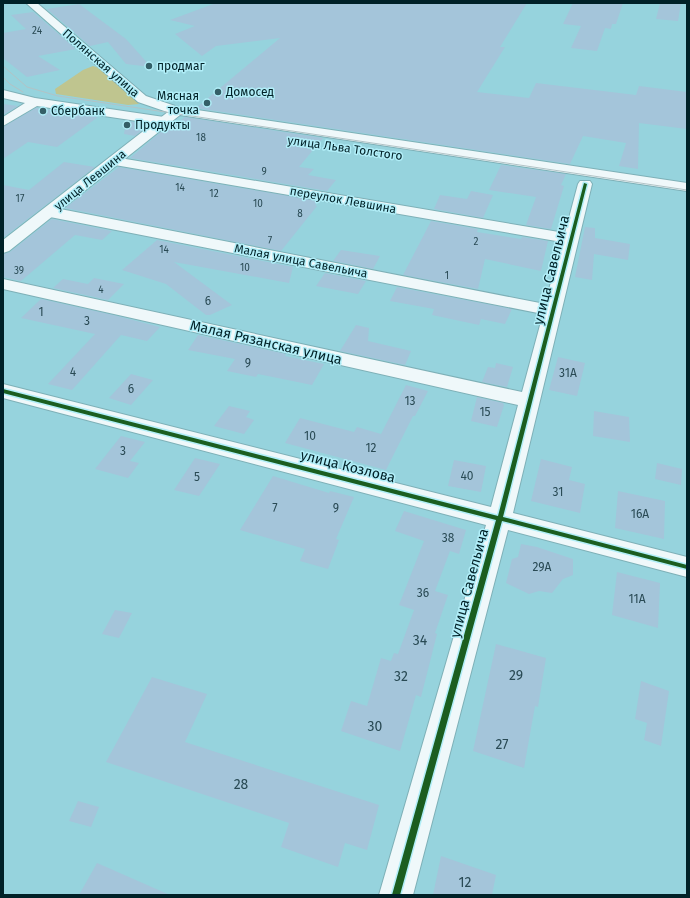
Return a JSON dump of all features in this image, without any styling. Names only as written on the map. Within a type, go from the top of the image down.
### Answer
[{"type":"street","name":"Полянская улица","points":[[31,3],[142,99],[177,111]]},
{"type":"street","name":"улица Льва Толстого","points":[[3,94],[35,102],[687,198]]},
{"type":"street","points":[[3,122],[35,102]]},
{"type":"street","name":"улица Левшина","points":[[3,248],[177,111]]},
{"type":"street","name":"улица Льва Толстого","points":[[177,111],[687,187]]},
{"type":"street","name":"переулок Левшина","points":[[114,160],[571,239]]},
{"type":"street","name":"улица Савельича","points":[[396,895],[500,517],[585,184]]},
{"type":"street","name":"Малая улица Савельича","points":[[50,212],[553,311]]},
{"type":"street","name":"Малая Рязанская улица","points":[[3,284],[530,401]]},
{"type":"street","name":"улица Козлова","points":[[3,391],[500,517],[687,567]]},
{"type":"green space","points":[[93,66],[106,72],[119,81],[139,104],[128,105],[56,94],[55,89],[83,70]]},
{"type":"building","points":[[216,3],[527,3],[500,47],[505,47],[477,92],[529,98],[536,83],[636,95],[639,86],[687,92],[687,129],[639,123],[638,169],[619,166],[626,143],[583,136],[570,164],[196,108],[280,38],[216,46],[202,56],[175,34],[195,26],[170,20]]},
{"type":"building","points":[[573,3],[623,3],[616,24],[612,24],[611,29],[605,28],[597,51],[571,48],[581,26],[563,24]]},
{"type":"building","points":[[660,3],[681,3],[678,21],[656,19]]},
{"type":"building","points":[[79,4],[126,39],[151,67],[126,64],[108,42],[90,46],[47,9]]},
{"type":"building","points":[[33,12],[76,49],[38,56],[60,70],[27,77],[3,58],[3,33],[26,29],[11,15]]},
{"type":"building","points":[[3,104],[18,106],[3,115]]},
{"type":"building","points":[[36,108],[98,117],[57,147],[28,142],[3,159],[3,127]]},
{"type":"building","points":[[185,117],[323,138],[299,167],[314,169],[308,175],[336,180],[327,191],[130,158],[169,125],[174,126]]},
{"type":"building","points":[[126,121],[150,124],[135,136],[124,134]]},
{"type":"building","points":[[64,162],[95,167],[3,238],[3,185],[29,190]]},
{"type":"building","points":[[501,165],[566,174],[561,185],[564,186],[551,229],[526,225],[536,197],[489,190]]},
{"type":"building","points":[[119,167],[318,201],[315,205],[317,206],[281,251],[65,208]]},
{"type":"building","points":[[471,191],[493,195],[483,218],[434,209],[440,195],[467,199]]},
{"type":"building","points":[[52,219],[112,231],[102,240],[75,235],[21,281],[3,277],[3,254],[10,252]]},
{"type":"building","points":[[431,221],[478,229],[477,232],[521,239],[522,237],[548,241],[541,271],[485,259],[478,289],[403,275]]},
{"type":"building","points":[[585,227],[595,228],[595,238],[630,244],[628,260],[594,254],[592,280],[575,277]]},
{"type":"building","points":[[157,240],[293,267],[289,283],[174,262],[232,305],[210,315],[206,315],[166,284],[122,270]]},
{"type":"building","points":[[341,250],[380,256],[373,269],[333,261]]},
{"type":"building","points":[[325,273],[366,281],[358,294],[316,286]]},
{"type":"building","points":[[94,278],[124,284],[108,300],[53,288],[63,279],[88,284]]},
{"type":"building","points":[[397,287],[512,309],[505,324],[481,319],[479,325],[432,315],[434,309],[390,301]]},
{"type":"building","points":[[41,299],[160,327],[147,341],[121,335],[72,390],[48,384],[95,334],[21,318]]},
{"type":"building","points":[[356,325],[369,328],[368,341],[411,351],[405,365],[340,351]]},
{"type":"building","points":[[198,335],[286,354],[285,356],[324,364],[312,385],[258,374],[256,377],[227,371],[235,359],[188,350]]},
{"type":"building","points":[[558,357],[585,363],[577,396],[549,390]]},
{"type":"building","points":[[496,363],[513,367],[507,387],[482,382],[488,367],[495,368]]},
{"type":"building","points":[[131,374],[153,380],[131,405],[109,398]]},
{"type":"building","points":[[406,385],[428,391],[415,416],[413,416],[386,470],[285,443],[300,418],[354,432],[357,427],[381,434]]},
{"type":"building","points":[[477,397],[503,403],[504,405],[497,427],[471,421]]},
{"type":"building","points":[[229,406],[250,411],[246,417],[254,420],[244,434],[214,426]]},
{"type":"building","points":[[594,411],[629,417],[630,442],[593,436]]},
{"type":"building","points":[[121,436],[145,442],[130,461],[139,463],[128,478],[95,469]]},
{"type":"building","points":[[195,458],[220,464],[199,496],[174,490]]},
{"type":"building","points":[[541,459],[572,467],[569,480],[585,484],[580,513],[531,501]]},
{"type":"building","points":[[454,460],[486,466],[481,492],[448,486]]},
{"type":"building","points":[[657,463],[682,469],[681,485],[655,479]]},
{"type":"building","points":[[273,476],[329,493],[330,491],[354,497],[336,539],[339,540],[328,569],[300,561],[305,549],[240,530]]},
{"type":"building","points":[[618,491],[665,501],[664,539],[615,528]]},
{"type":"building","points":[[404,511],[466,530],[459,554],[450,551],[435,591],[448,595],[435,633],[437,634],[421,697],[416,695],[400,751],[341,731],[351,701],[367,706],[381,658],[391,661],[394,653],[398,654],[414,610],[399,605],[424,541],[395,531]]},
{"type":"building","points":[[521,544],[537,547],[573,559],[573,575],[563,579],[552,593],[539,591],[529,594],[506,583],[512,559],[518,557]]},
{"type":"building","points":[[617,572],[660,583],[658,628],[612,615]]},
{"type":"building","points":[[115,610],[132,613],[119,638],[102,634]]},
{"type":"building","points":[[496,644],[546,658],[538,707],[535,706],[524,768],[473,751]]},
{"type":"building","points":[[152,677],[207,694],[185,742],[379,805],[367,850],[345,843],[338,867],[281,847],[289,823],[106,762]]},
{"type":"building","points":[[641,681],[669,691],[661,746],[644,740],[647,723],[635,719]]},
{"type":"building","points":[[78,801],[99,807],[91,827],[69,821]]},
{"type":"building","points":[[441,856],[496,875],[492,895],[433,895]]},
{"type":"building","points":[[97,863],[170,895],[79,895]]},
{"type":"tram line","points":[[3,66],[27,87],[58,96],[687,190]]},
{"type":"tram line","points":[[3,77],[10,84],[23,92]]},
{"type":"cycle path","points":[[396,895],[500,517],[585,184]]},
{"type":"cycle path","points":[[3,391],[687,567]]},
{"type":"place","name":"продмаг","points":[[149,66]]},
{"type":"place","name":"Домосед","points":[[218,92]]},
{"type":"place","name":"Мясная точка","points":[[207,103]]},
{"type":"place","name":"Сбербанк","points":[[43,111]]},
{"type":"place","name":"Продукты","points":[[127,125]]}]
